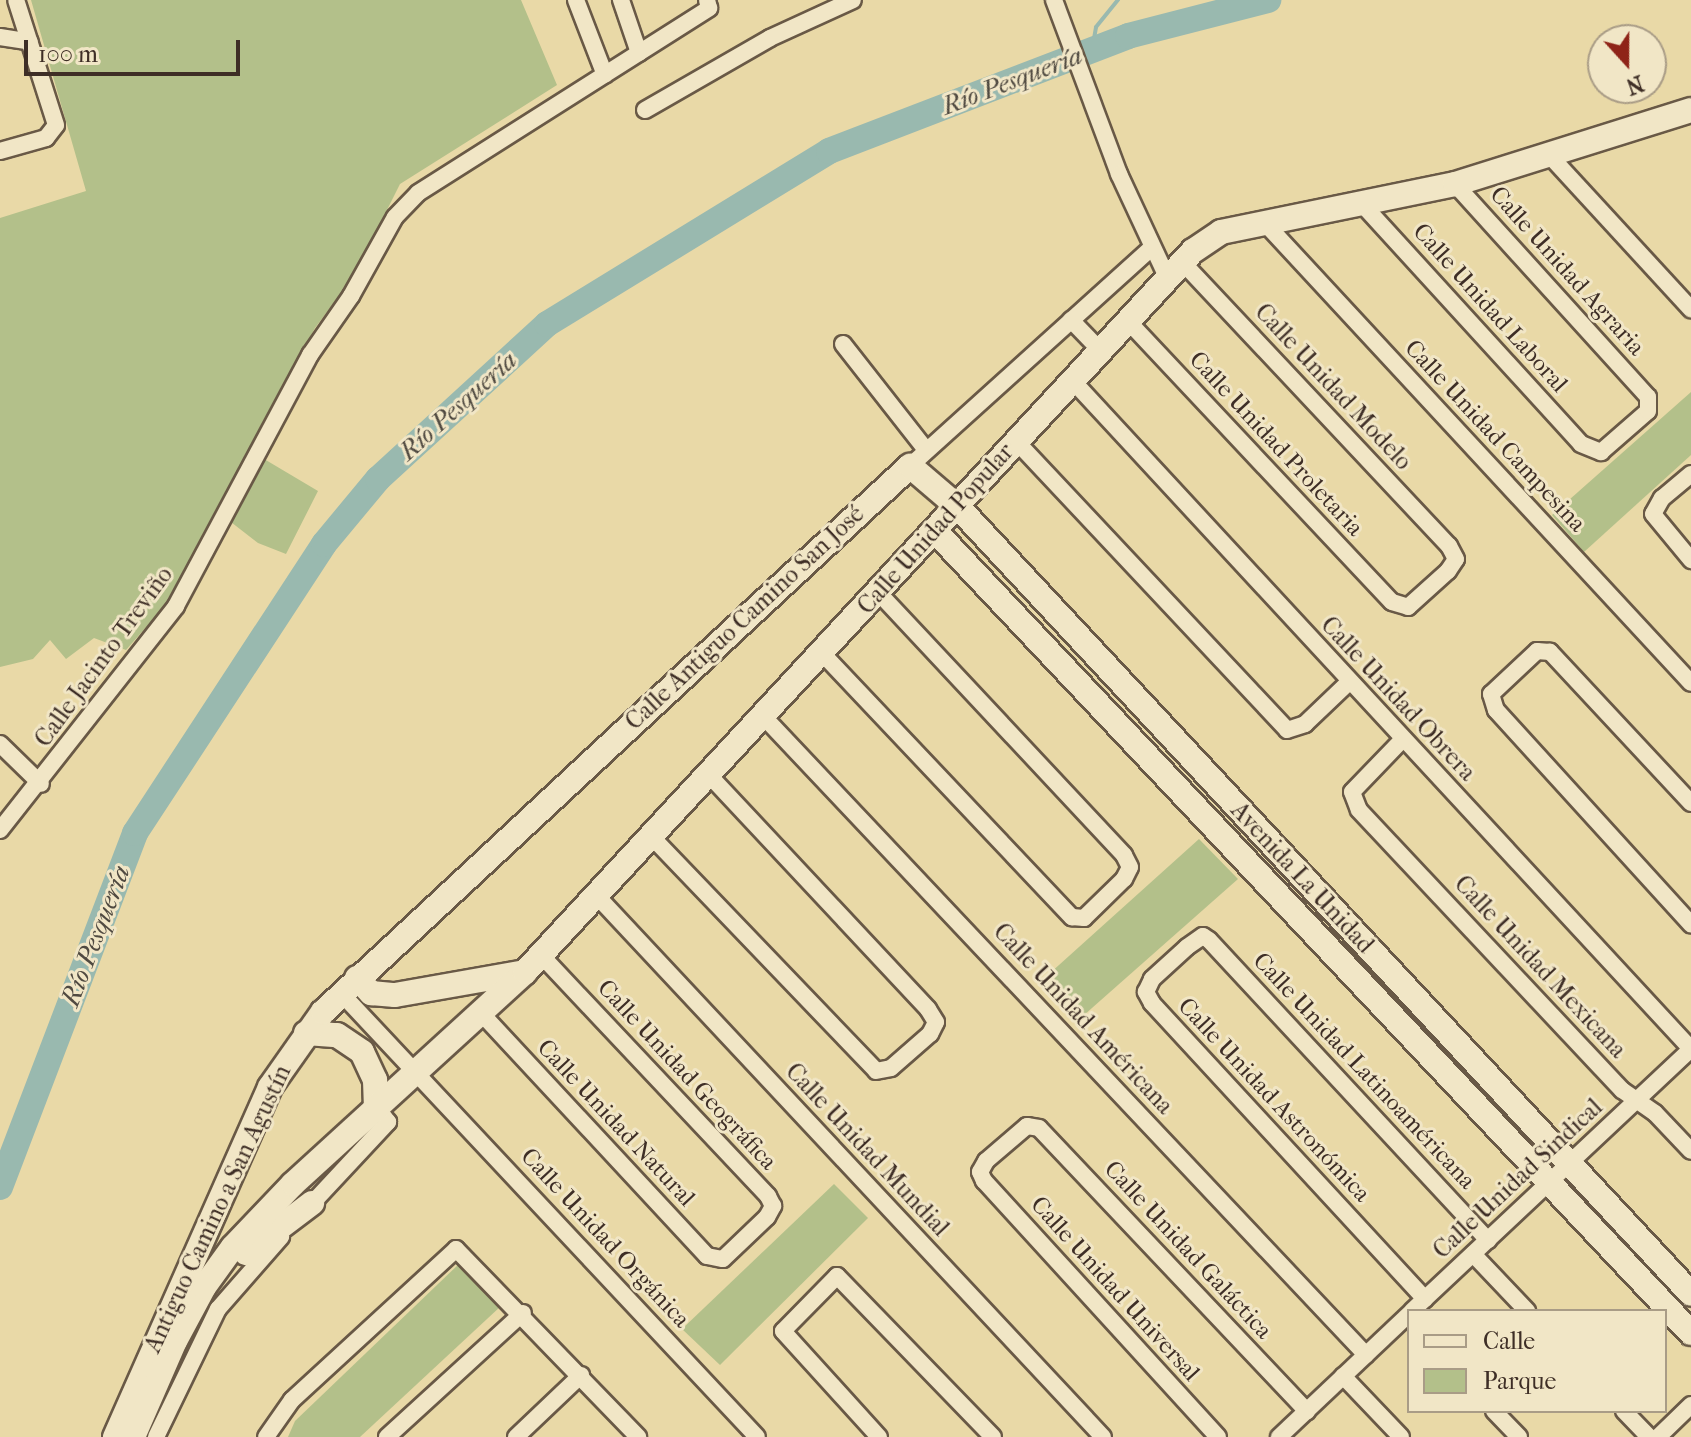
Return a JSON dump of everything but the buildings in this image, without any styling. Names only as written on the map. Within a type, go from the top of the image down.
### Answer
[{"type":"street","points":[[0,151],[53,133],[53,113],[16,0]]},
{"type":"street","points":[[576,0],[605,75]]},
{"type":"street","points":[[621,0],[639,53]]},
{"type":"street","points":[[645,110],[770,38],[853,0]]},
{"type":"street","name":"Calle Jacinto Treviño","points":[[0,830],[41,784],[176,606],[257,461],[310,355],[351,296],[395,217],[418,193],[639,53],[708,4]]},
{"type":"street","name":"Calle Unidad Modelo","points":[[1055,4],[1119,174],[1152,247],[1449,546],[1456,559],[1448,571],[1408,607],[1392,602]]},
{"type":"street","points":[[0,37],[30,42]]},
{"type":"street","name":"Calle Unidad Popular","points":[[418,1072],[483,1015],[533,964],[958,507],[1126,319],[1174,269],[1221,232],[1455,184],[1551,157],[1691,110]]},
{"type":"street","points":[[1551,157],[1691,309]]},
{"type":"street","name":"Calle Unidad Agraria","points":[[1455,184],[1643,390],[1651,405],[1643,417],[1601,452],[1581,444]]},
{"type":"street","name":"Calle Unidad Laboral","points":[[1363,205],[1581,444]]},
{"type":"street","name":"Calle Unidad Campesina","points":[[1264,222],[1691,683]]},
{"type":"street","name":"Calle Antiguo Camino San José","points":[[349,986],[918,458],[1152,247]]},
{"type":"street","name":"Calle Unidad Proletaria","points":[[1126,319],[1392,602]]},
{"type":"street","points":[[1071,320],[1099,349]]},
{"type":"street","points":[[843,344],[918,458]]},
{"type":"street","name":"Calle Unidad Obrera","points":[[1072,380],[1691,1049]]},
{"type":"street","points":[[1016,441],[1279,724],[1295,730],[1349,682]]},
{"type":"street","name":"Avenida La Unidad","points":[[918,458],[958,507],[1691,1294]]},
{"type":"street","points":[[1691,474],[1655,506],[1653,514],[1691,560]]},
{"type":"street","name":"Avenida La Unidad","points":[[935,531],[1691,1333]]},
{"type":"street","points":[[822,653],[1072,917],[1084,918],[1124,879],[1130,867],[1124,855],[878,592]]},
{"type":"street","points":[[1691,803],[1558,661],[1544,650],[1529,657],[1491,694],[1496,710],[1691,924]]},
{"type":"street","name":"Calle Unidad Américana","points":[[764,717],[1366,1355]]},
{"type":"street","name":"Calle Unidad Mexicana","points":[[1402,740],[1352,792],[1359,810],[1691,1151]]},
{"type":"street","points":[[0,744],[41,784]]},
{"type":"street","points":[[651,836],[871,1067],[886,1071],[930,1034],[936,1022],[928,1009],[709,775]]},
{"type":"street","name":"Calle Unidad Mundial","points":[[596,895],[1103,1437]]},
{"type":"street","name":"Calle Unidad Latinoaméricana","points":[[1203,936],[1488,1240]]},
{"type":"street","name":"Calle Unidad Astronómica","points":[[1203,936],[1152,979],[1148,997],[1409,1309]]},
{"type":"street","points":[[349,986],[371,993],[395,995],[533,964]]},
{"type":"street","name":"Calle Unidad Geográfica","points":[[533,964],[771,1201],[767,1217],[717,1260]]},
{"type":"street","name":"Antiguo Camino a San Agustín","points":[[115,1437],[270,1087],[306,1033],[349,986]]},
{"type":"street","name":"Calle Unidad Orgánica","points":[[349,986],[418,1072],[757,1437]]},
{"type":"street","name":"Calle Unidad Natural","points":[[483,1015],[717,1260]]},
{"type":"street","points":[[156,1437],[218,1309],[388,1122],[376,1106],[375,1080],[362,1052],[337,1035],[306,1033]]},
{"type":"street","name":"Calle Unidad Sindical","points":[[1416,1309],[1691,1049]]},
{"type":"street","name":"Antiguo Camino a San Agustín","points":[[133,1437],[192,1309],[233,1247],[376,1106],[418,1072]]},
{"type":"street","name":"Calle Unidad Universal","points":[[1033,1124],[1021,1129],[980,1172],[1218,1437]]},
{"type":"street","name":"Calle Unidad Galáctica","points":[[1033,1124],[1307,1411]]},
{"type":"street","points":[[192,1309],[251,1248],[312,1203]]},
{"type":"street","points":[[266,1437],[292,1400],[456,1249],[523,1313],[638,1437]]},
{"type":"street","points":[[1473,1254],[1525,1309]]},
{"type":"street","points":[[879,1437],[782,1328],[837,1276],[993,1437]]},
{"type":"street","points":[[387,1437],[523,1313]]},
{"type":"street","name":"Calle Unidad Sindical","points":[[1285,1435],[1407,1318]]},
{"type":"street","points":[[516,1437],[581,1375]]},
{"type":"street","points":[[1343,1376],[1401,1437]]},
{"type":"street","points":[[1658,1437],[1691,1405]]},
{"type":"street","points":[[1496,1413],[1519,1437]]},
{"type":"street","points":[[1626,1413],[1649,1437]]},
{"type":"green space","points":[[31,0],[521,0],[557,85],[400,184],[355,274],[315,328],[249,450],[318,491],[286,554],[258,543],[218,512],[162,609],[126,650],[94,638],[66,659],[50,640],[33,659],[0,667],[0,218],[86,191]]},
{"type":"green space","points":[[1691,392],[1691,455],[1584,552],[1552,515]]},
{"type":"green space","points":[[1199,839],[1238,879],[1075,1023],[1039,983]]},
{"type":"green space","points":[[834,1184],[868,1218],[720,1365],[682,1329]]},
{"type":"green space","points":[[461,1262],[501,1306],[360,1437],[288,1437],[295,1421]]},
{"type":"waterway","points":[[1092,50],[1096,27],[1118,0]]},
{"type":"waterway","name":"Río Pesquería","points":[[0,1187],[135,833],[324,544],[378,479],[547,324],[829,151],[1128,36],[1268,0]]}]
